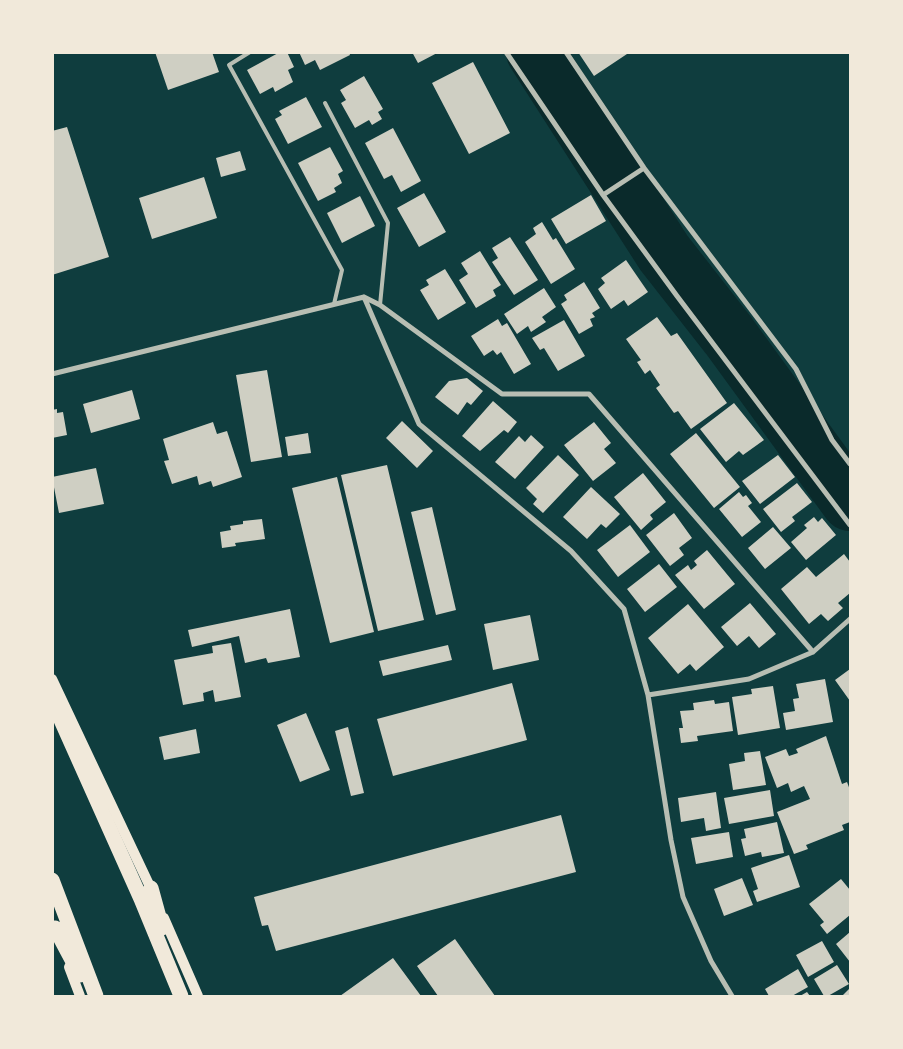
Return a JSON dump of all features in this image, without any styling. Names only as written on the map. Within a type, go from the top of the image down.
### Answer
[{"type":"highway","points":[[52,700],[141,899],[180,996]]},
{"type":"highway","points":[[52,880],[96,996]]},
{"type":"highway","points":[[151,888],[180,996]]},
{"type":"highway","points":[[54,925],[91,996]]},
{"type":"main road","points":[[52,679],[151,888],[198,996]]},
{"type":"main road","points":[[54,925],[80,996]]},
{"type":"street","points":[[506,52],[603,195],[850,525]]},
{"type":"street","points":[[566,52],[644,168],[796,369],[832,440],[850,464]]},
{"type":"street","points":[[603,195],[644,168]]},
{"type":"street","points":[[364,297],[418,424],[571,551],[624,609],[648,695],[671,840],[683,897],[710,960],[732,996]]},
{"type":"street","points":[[52,374],[364,297],[380,305],[502,394],[589,394],[812,652]]},
{"type":"street","points":[[648,695],[749,679],[812,652],[850,619]]},
{"type":"lane","points":[[250,52],[229,66],[342,270],[334,304]]},
{"type":"lane","points":[[326,103],[388,223],[380,305]]},
{"type":"building","points":[[155,52],[212,52],[219,72],[168,90]]},
{"type":"building","points":[[280,52],[287,52],[294,67],[288,70],[293,82],[275,92],[273,87],[260,94],[247,70]]},
{"type":"building","points":[[299,52],[349,52],[350,55],[320,70],[315,60],[305,65]]},
{"type":"building","points":[[412,52],[439,52],[418,63]]},
{"type":"building","points":[[578,52],[630,52],[594,76]]},
{"type":"building","points":[[473,62],[510,133],[469,154],[432,83]]},
{"type":"building","points":[[364,76],[383,109],[378,112],[382,119],[372,125],[369,120],[355,128],[341,103],[346,100],[340,90]]},
{"type":"building","points":[[306,97],[322,127],[288,144],[275,119],[282,115],[279,111]]},
{"type":"building","points":[[67,127],[109,257],[52,275],[52,131]]},
{"type":"building","points":[[393,128],[421,181],[401,192],[392,175],[384,179],[365,143]]},
{"type":"building","points":[[330,147],[343,171],[338,174],[342,183],[334,188],[336,192],[318,201],[298,163]]},
{"type":"building","points":[[240,151],[246,170],[221,177],[216,158]]},
{"type":"building","points":[[204,177],[217,218],[152,239],[139,198]]},
{"type":"building","points":[[424,193],[446,232],[419,247],[397,208]]},
{"type":"building","points":[[591,195],[606,221],[566,244],[551,219]]},
{"type":"building","points":[[360,196],[375,226],[342,243],[327,213]]},
{"type":"building","points":[[542,222],[553,240],[556,238],[575,269],[551,284],[525,242],[536,234],[533,228]]},
{"type":"building","points":[[510,237],[538,280],[514,295],[492,262],[498,258],[492,248]]},
{"type":"building","points":[[480,251],[501,285],[493,290],[496,296],[476,308],[459,280],[468,274],[461,263]]},
{"type":"building","points":[[626,260],[648,292],[628,306],[624,300],[611,309],[598,289],[605,283],[601,278]]},
{"type":"building","points":[[445,269],[466,303],[438,320],[420,290],[429,285],[426,280]]},
{"type":"building","points":[[584,282],[600,308],[592,313],[595,317],[590,319],[593,326],[579,334],[561,304],[567,300],[564,295]]},
{"type":"building","points":[[544,288],[556,307],[542,317],[546,322],[531,332],[528,326],[517,334],[504,314]]},
{"type":"building","points":[[657,317],[671,336],[677,333],[727,403],[691,429],[678,411],[674,413],[656,388],[660,385],[650,370],[645,374],[637,362],[641,360],[626,339]]},
{"type":"building","points":[[498,319],[502,326],[507,323],[531,364],[514,374],[501,352],[497,355],[493,350],[484,356],[471,336]]},
{"type":"building","points":[[564,320],[585,356],[558,371],[544,348],[540,350],[532,338]]},
{"type":"building","points":[[267,370],[282,457],[251,462],[236,375]]},
{"type":"building","points":[[467,378],[483,391],[471,405],[467,402],[458,415],[435,397],[449,381]]},
{"type":"building","points":[[132,390],[140,419],[91,433],[83,404]]},
{"type":"building","points":[[493,401],[517,422],[508,433],[504,430],[480,451],[462,436]]},
{"type":"building","points":[[734,403],[764,440],[743,455],[739,451],[726,462],[700,429]]},
{"type":"building","points":[[57,409],[57,413],[63,412],[67,435],[52,438],[52,410]]},
{"type":"building","points":[[402,421],[433,451],[417,468],[386,438]]},
{"type":"building","points":[[213,422],[217,434],[227,431],[242,477],[213,487],[211,481],[199,485],[197,476],[172,484],[164,461],[169,460],[163,439]]},
{"type":"building","points":[[594,422],[611,443],[604,449],[616,463],[593,481],[564,445]]},
{"type":"building","points":[[308,433],[311,453],[288,456],[285,437]]},
{"type":"building","points":[[696,433],[740,487],[714,508],[670,454]]},
{"type":"building","points":[[531,435],[544,447],[515,479],[495,462],[519,436],[525,442]]},
{"type":"building","points":[[558,455],[579,475],[543,513],[533,504],[537,499],[526,488]]},
{"type":"building","points":[[778,455],[795,477],[760,504],[742,481]]},
{"type":"building","points":[[387,465],[424,620],[378,631],[341,475]]},
{"type":"building","points":[[96,468],[104,504],[59,513],[52,477]]},
{"type":"building","points":[[643,473],[666,502],[650,515],[653,519],[641,530],[614,497]]},
{"type":"building","points":[[337,477],[374,632],[330,643],[292,488]]},
{"type":"building","points":[[797,483],[812,502],[792,517],[795,521],[781,532],[763,509]]},
{"type":"building","points":[[591,487],[620,514],[606,528],[601,524],[587,539],[563,517]]},
{"type":"building","points":[[739,492],[743,497],[746,495],[752,503],[748,506],[761,522],[742,537],[719,509]]},
{"type":"building","points":[[432,507],[456,610],[436,615],[411,512]]},
{"type":"building","points":[[674,513],[692,538],[679,548],[684,555],[670,566],[646,535]]},
{"type":"building","points":[[814,517],[818,522],[822,518],[836,535],[806,560],[791,542],[807,528],[804,525]]},
{"type":"building","points":[[262,519],[265,539],[235,543],[236,546],[222,548],[220,532],[231,530],[230,526],[243,524],[243,521]]},
{"type":"building","points":[[630,525],[650,552],[618,577],[597,550]]},
{"type":"building","points":[[773,527],[791,548],[765,569],[748,548]]},
{"type":"building","points":[[707,550],[735,584],[704,609],[675,575],[688,565],[691,570],[697,565],[694,561]]},
{"type":"building","points":[[844,554],[850,562],[850,593],[838,603],[843,608],[828,621],[821,614],[809,624],[781,589],[807,567],[816,577]]},
{"type":"building","points":[[659,564],[677,587],[645,612],[627,589]]},
{"type":"building","points":[[750,603],[776,634],[759,648],[749,636],[737,646],[721,627]]},
{"type":"building","points":[[688,604],[724,647],[696,671],[690,664],[678,674],[648,638]]},
{"type":"building","points":[[290,609],[300,657],[268,663],[266,658],[245,663],[239,636],[192,647],[188,630]]},
{"type":"building","points":[[530,615],[539,660],[493,670],[484,624]]},
{"type":"building","points":[[231,643],[241,697],[215,702],[213,690],[203,693],[204,701],[183,705],[174,660],[213,653],[212,646]]},
{"type":"building","points":[[448,645],[452,660],[383,676],[379,661]]},
{"type":"building","points":[[850,669],[850,701],[835,680]]},
{"type":"building","points":[[825,679],[833,722],[786,730],[783,713],[795,711],[793,699],[799,698],[796,684]]},
{"type":"building","points":[[512,683],[527,740],[393,776],[377,719]]},
{"type":"building","points":[[773,686],[780,728],[738,735],[732,697],[752,694],[751,689]]},
{"type":"building","points":[[714,700],[715,704],[729,702],[733,731],[697,736],[698,741],[681,743],[679,728],[683,728],[680,711],[694,710],[693,703]]},
{"type":"building","points":[[306,713],[330,770],[300,782],[277,725]]},
{"type":"building","points":[[348,727],[364,793],[351,796],[335,731]]},
{"type":"building","points":[[196,729],[200,753],[164,760],[159,737]]},
{"type":"building","points":[[826,736],[842,784],[847,782],[850,790],[850,822],[842,825],[844,830],[806,845],[808,849],[794,854],[777,812],[810,799],[804,786],[791,792],[788,783],[777,788],[765,757],[786,749],[789,756],[798,753],[796,749]]},
{"type":"building","points":[[760,751],[766,785],[733,790],[729,764],[745,761],[744,753]]},
{"type":"building","points":[[770,790],[774,816],[729,824],[724,798]]},
{"type":"building","points":[[716,792],[721,828],[706,831],[704,818],[681,822],[678,798]]},
{"type":"building","points":[[561,815],[576,872],[276,951],[268,925],[262,926],[254,897]]},
{"type":"building","points":[[777,822],[784,853],[762,857],[761,852],[745,856],[741,839],[746,838],[744,829]]},
{"type":"building","points":[[729,832],[733,857],[696,864],[691,838]]},
{"type":"building","points":[[789,855],[800,887],[757,902],[753,891],[758,889],[751,868]]},
{"type":"building","points":[[742,878],[753,905],[724,916],[714,889]]},
{"type":"building","points":[[841,879],[850,890],[850,915],[827,934],[820,925],[824,922],[809,904]]},
{"type":"building","points":[[850,932],[850,962],[836,944]]},
{"type":"building","points":[[455,939],[495,996],[438,996],[417,966]]},
{"type":"building","points":[[822,941],[834,962],[808,977],[796,955]]},
{"type":"building","points":[[393,958],[421,996],[340,996]]},
{"type":"building","points":[[837,965],[849,984],[828,996],[824,996],[814,979]]},
{"type":"building","points":[[798,969],[808,987],[792,996],[769,996],[765,989]]},
{"type":"building","points":[[850,988],[850,996],[842,996]]},
{"type":"building","points":[[807,992],[810,996],[800,996]]},
{"type":"waterway","points":[[535,52],[664,253],[729,336],[850,502]]}]
